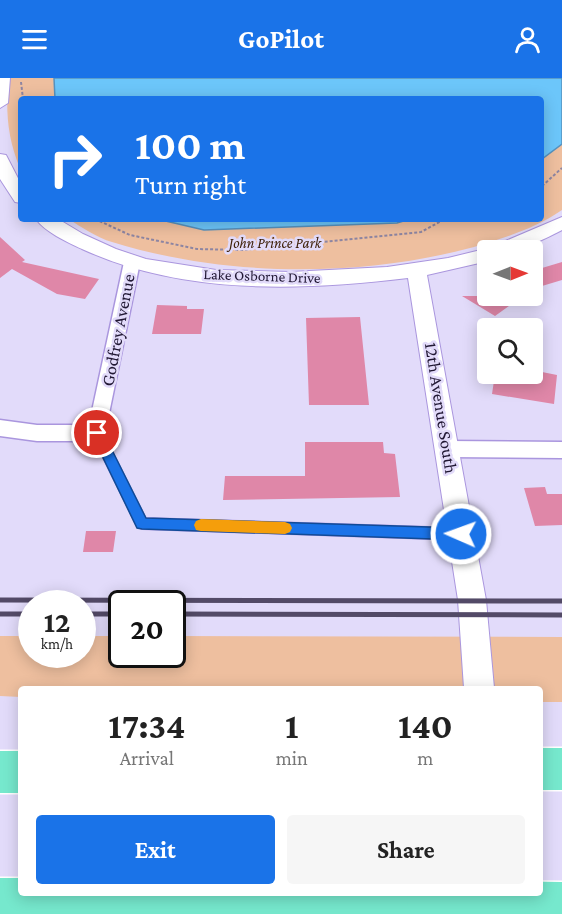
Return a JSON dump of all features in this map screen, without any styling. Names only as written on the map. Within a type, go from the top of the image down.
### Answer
[{"type":"highway","points":[[543,769],[562,769]]},
{"type":"highway","points":[[0,772],[18,772]]},
{"type":"highway","points":[[0,901],[562,902]]},
{"type":"street","points":[[0,103],[2,78]]},
{"type":"street","points":[[0,159],[18,194]]},
{"type":"street","name":"Lake Osborne Drive","points":[[50,222],[84,242],[132,262],[180,272],[252,279],[416,272],[477,257]]},
{"type":"street","points":[[528,240],[562,223]]},
{"type":"street","name":"Godfrey Avenue","points":[[97,433],[132,262]]},
{"type":"street","name":"12th Avenue South","points":[[416,272],[421,290],[461,534],[473,614],[479,686]]},
{"type":"street","points":[[0,428],[37,433],[97,433]]},
{"type":"street","points":[[448,449],[562,450]]},
{"type":"street","points":[[506,896],[508,914]]},
{"type":"lane","points":[[97,433],[142,524],[461,534]]},
{"type":"path","points":[[21,78],[22,96]]},
{"type":"path","points":[[544,184],[562,168]]},
{"type":"path","points":[[102,222],[130,235],[197,249],[243,250],[421,232],[439,222]]},
{"type":"green space","name":"John Prince Park","points":[[8,78],[562,78],[562,210],[544,220],[544,96],[18,96],[18,162],[8,125]]},
{"type":"green space","name":"John Prince Park","points":[[73,222],[541,222],[496,240],[477,240],[477,246],[474,247],[385,264],[339,268],[246,267],[200,262],[155,254],[106,240]]},
{"type":"green space","points":[[0,636],[18,636],[18,668],[96,668],[96,636],[108,636],[108,668],[186,668],[186,636],[562,637],[562,702],[543,702],[543,686],[18,686],[18,697],[0,696]]},
{"type":"water","points":[[54,78],[562,78],[562,144],[544,158],[544,96],[55,96]]},
{"type":"water","points":[[170,222],[400,222],[397,223],[204,230]]},
{"type":"building","points":[[0,237],[25,260],[22,262],[99,279],[85,299],[57,294],[12,269],[0,278]]},
{"type":"building","points":[[562,262],[562,280],[543,286],[543,268]]},
{"type":"building","points":[[462,296],[477,296],[477,305]]},
{"type":"building","points":[[157,305],[204,309],[201,334],[152,334]]},
{"type":"building","points":[[478,306],[509,306],[495,316]]},
{"type":"building","points":[[360,317],[369,405],[309,405],[306,318]]},
{"type":"building","points":[[543,372],[557,375],[554,404],[492,394],[494,384],[543,384]]},
{"type":"building","points":[[305,442],[383,442],[384,453],[395,454],[400,497],[223,500],[225,476],[305,476]]},
{"type":"building","points":[[545,487],[547,494],[562,494],[562,525],[535,526],[524,488]]},
{"type":"building","points":[[86,531],[116,531],[113,552],[83,552]]},
{"type":"railway","points":[[0,600],[562,601]]},
{"type":"railway","points":[[0,614],[18,614]]},
{"type":"railway","points":[[96,614],[108,614]]},
{"type":"railway","points":[[186,614],[562,615]]},
{"type":"slow traffic","points":[[201,525],[285,528]]},
{"type":"route","points":[[97,433],[142,524],[461,534]]}]
